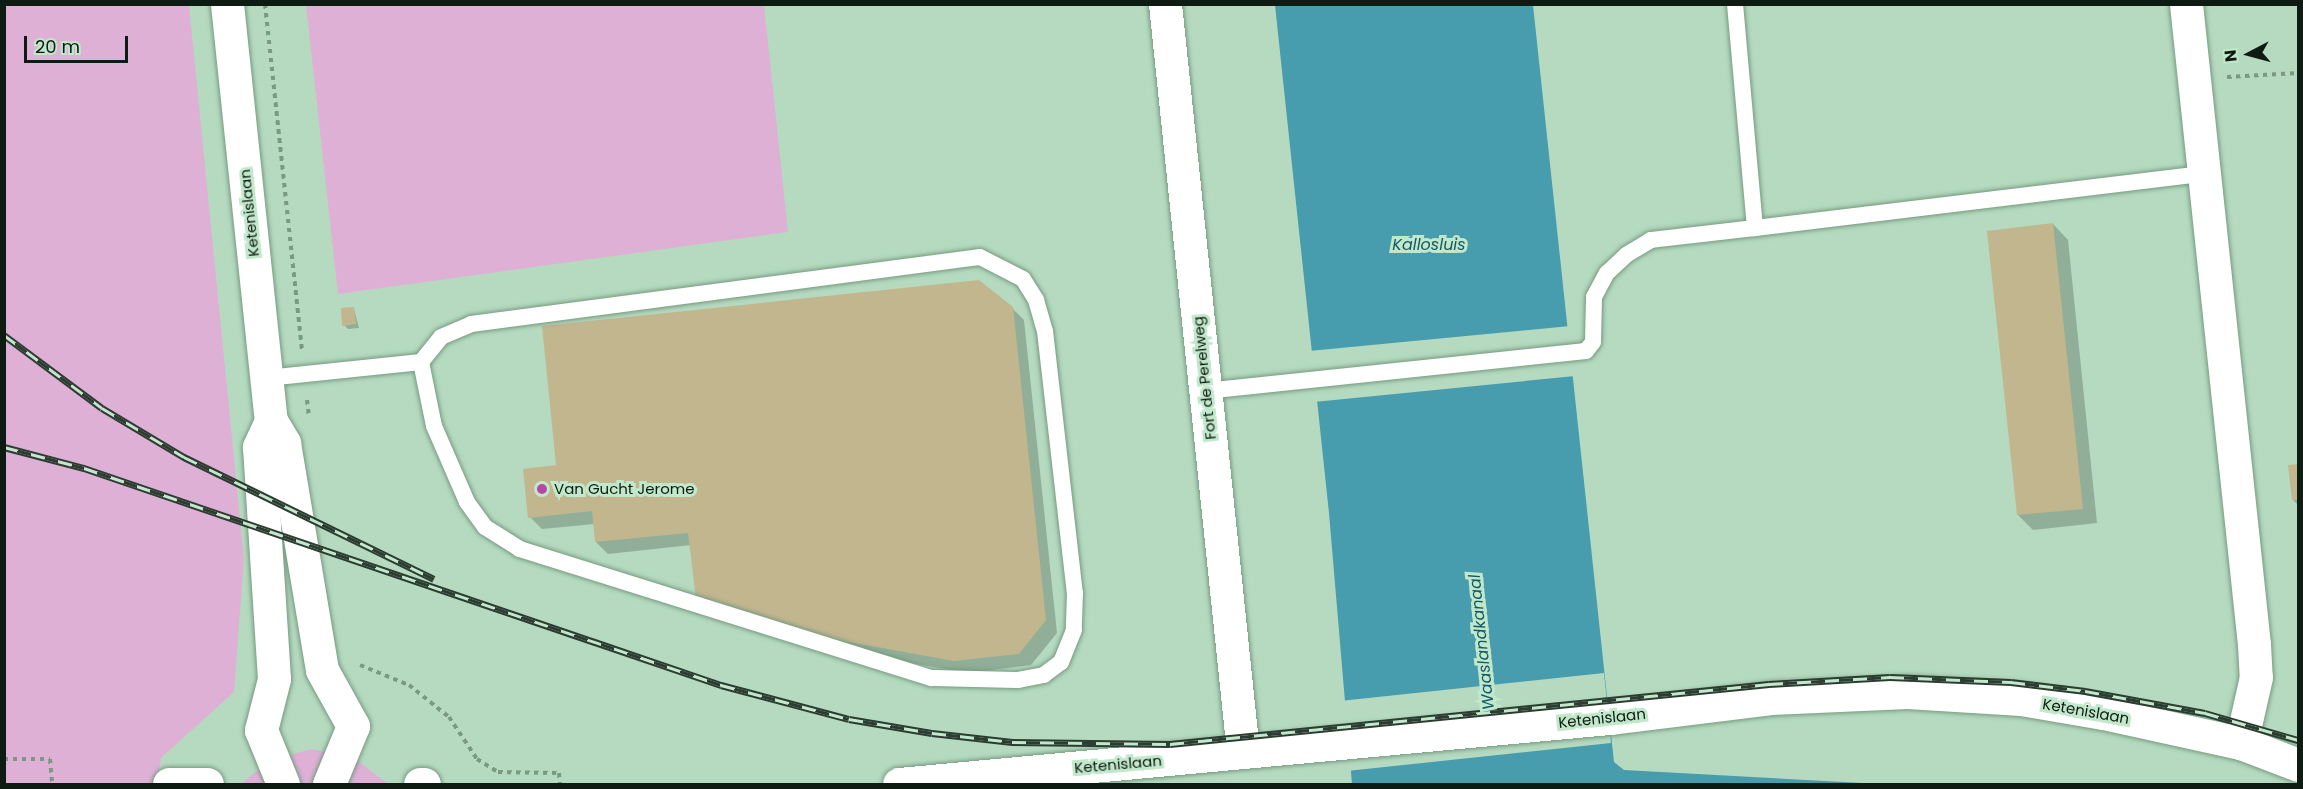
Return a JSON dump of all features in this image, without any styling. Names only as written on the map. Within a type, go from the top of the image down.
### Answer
[{"type":"main road","name":"Ketenislaan","points":[[227,4],[271,422],[284,443],[322,670],[352,726],[329,784]]},
{"type":"main road","name":"Fort de Perelweg","points":[[1165,4],[1243,752]]},
{"type":"main road","points":[[2186,4],[2256,677],[2241,743]]},
{"type":"main road","name":"Ketenislaan","points":[[271,422],[259,447],[274,679],[261,730],[283,784]]},
{"type":"main road","name":"Ketenislaan","points":[[899,784],[1609,718],[1771,698],[1960,694],[2103,713],[2241,743],[2298,765]]},
{"type":"main road","points":[[170,784],[207,784]]},
{"type":"lane","points":[[1735,4],[1755,228]]},
{"type":"lane","points":[[1205,391],[1587,351],[1593,342],[1594,297],[1607,273],[1626,255],[1651,240],[2203,174]]},
{"type":"lane","points":[[267,378],[421,362],[441,337],[471,324],[980,257],[1002,265],[1023,279],[1036,300],[1045,331],[1076,593],[1074,630],[1061,662],[1044,675],[1018,680],[931,678],[520,549],[485,527],[467,502],[434,426],[421,362]]},
{"type":"path","points":[[265,4],[309,421]]},
{"type":"path","points":[[2193,75],[2242,77],[2298,72]]},
{"type":"path","points":[[355,656],[361,665],[409,685],[449,717],[477,759],[498,772],[559,773],[560,784]]},
{"type":"path","points":[[4,759],[50,759],[52,784]]},
{"type":"shaded area","points":[[5,5],[189,5],[244,559],[234,692],[161,758],[157,784],[5,784]]},
{"type":"shaded area","points":[[306,5],[764,5],[788,232],[338,294]]},
{"type":"shaded area","points":[[312,749],[354,758],[388,784],[241,784],[270,760]]},
{"type":"water","name":"Kallosluis","points":[[1275,5],[1533,5],[1614,762],[1624,770],[1880,784],[1352,784],[1329,513]]},
{"type":"pier","points":[[1570,326],[1575,376],[1314,402],[1309,351]]},
{"type":"pier","points":[[1604,673],[1611,743],[1347,771],[1340,701]]},
{"type":"building","points":[[2053,223],[2083,509],[2017,515],[1987,231]]},
{"type":"building","points":[[979,280],[1013,307],[1046,620],[1019,654],[954,661],[827,638],[696,599],[688,533],[595,542],[592,511],[528,518],[523,469],[556,465],[542,326]]},
{"type":"building","points":[[354,307],[356,324],[342,326],[341,308]]},
{"type":"building","points":[[2298,464],[2298,500],[2292,500],[2288,465]]},
{"type":"railway","points":[[4,335],[102,408],[184,457],[434,579]]},
{"type":"railway","points":[[4,447],[84,468],[721,685],[849,719],[932,733],[1012,742],[1170,744],[1769,684],[1890,677],[2011,682],[2085,691],[2205,713],[2298,740]]},
{"type":"place","name":"Van Gucht Jerome","points":[[542,489]]},
{"type":"water label","name":"Waaslandkanaal","points":[[1482,642]]}]
